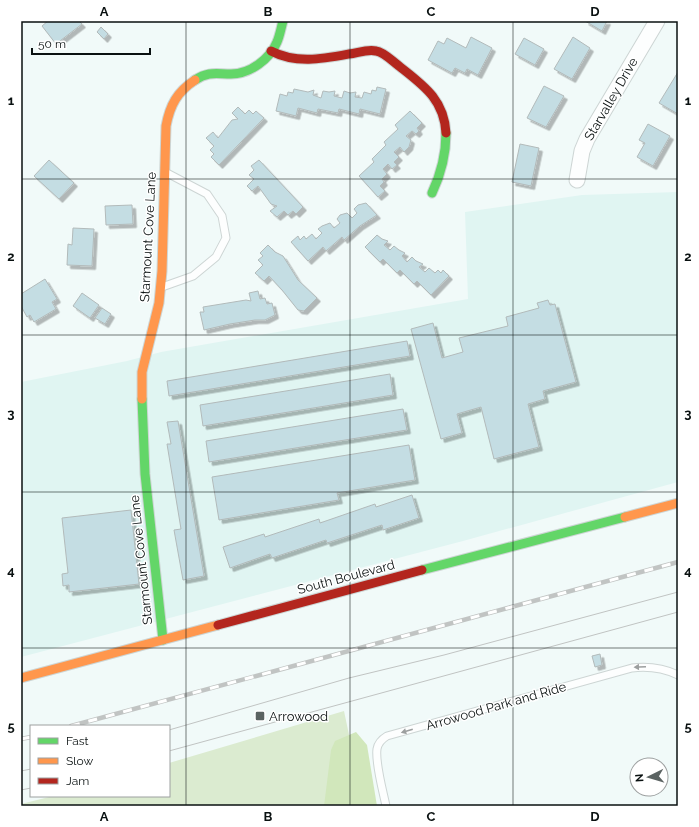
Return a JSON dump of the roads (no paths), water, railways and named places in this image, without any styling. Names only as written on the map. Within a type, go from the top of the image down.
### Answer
[{"type":"street","name":"Starmount Cove Lane","points":[[163,640],[146,480],[141,384],[142,372],[159,303],[162,271],[166,126],[168,115],[172,104],[188,85],[199,78],[212,73],[233,74],[253,68],[263,62],[277,43],[283,21]]},
{"type":"street","name":"Starvalley Drive","points":[[577,180],[582,151],[587,139],[656,21]]},
{"type":"street","points":[[271,51],[290,59],[336,57],[366,51],[378,52],[411,75],[432,95],[441,111],[446,133],[446,150],[436,185],[432,193]]},
{"type":"street","name":"South Boulevard","points":[[21,678],[457,560],[678,503]]},
{"type":"lane","points":[[160,287],[193,276],[216,257],[226,238],[222,216],[207,194],[164,172]]},
{"type":"lane","name":"Arrowood Park and Ride","points":[[386,806],[377,760],[377,749],[382,739],[386,736],[632,668],[654,667],[665,669],[678,675]]},
{"type":"tram line","points":[[170,730],[349,678],[444,655],[678,592]]},
{"type":"tram line","points":[[170,751],[678,612]]},
{"type":"tram line","points":[[21,771],[30,769]]},
{"type":"tram line","points":[[21,790],[30,788]]},
{"type":"railway","points":[[75,725],[678,562]]},
{"type":"railway","points":[[21,739],[30,737]]},
{"type":"place","name":"Arrowood","points":[[260,716]]}]
